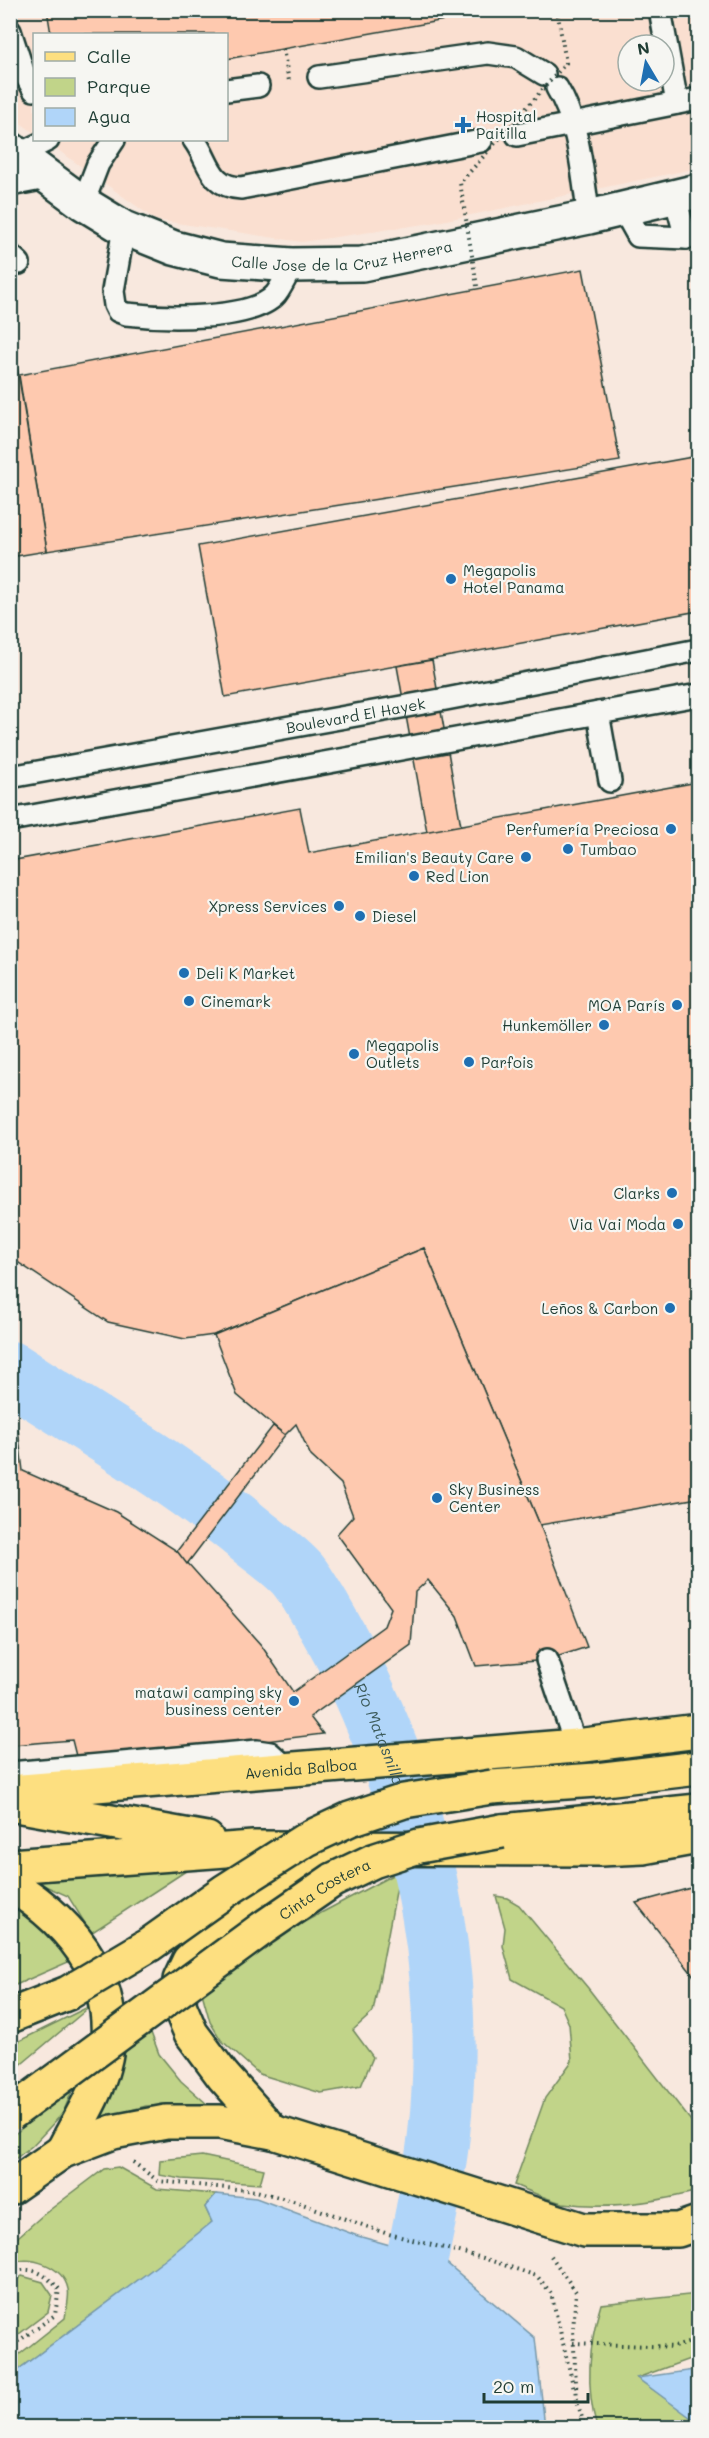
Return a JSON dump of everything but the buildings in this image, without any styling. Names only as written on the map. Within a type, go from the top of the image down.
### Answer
[{"type":"main road","name":"Avenida Balboa","points":[[10,1792],[576,1746],[699,1731]]},
{"type":"main road","points":[[10,2016],[68,1993],[148,1945],[307,1839],[350,1819],[404,1801],[492,1787],[596,1780],[699,1768]]},
{"type":"main road","points":[[10,1804],[253,1848]]},
{"type":"main road","name":"Cinta Costera","points":[[10,2114],[263,1928],[333,1880],[373,1861],[419,1846],[502,1831],[699,1811]]},
{"type":"main road","points":[[10,1866],[253,1848],[643,1847],[699,1837]]},
{"type":"main road","points":[[280,2134],[223,2076],[191,2033],[179,2005],[180,1980],[189,1961],[209,1942],[269,1895],[347,1849]]},
{"type":"main road","points":[[10,1884],[51,1913],[71,1932],[86,1952],[105,1999],[108,2031],[103,2068],[63,2151]]},
{"type":"main road","points":[[10,2188],[63,2151],[113,2132],[166,2122],[220,2122],[280,2134],[550,2236],[584,2230],[678,2229],[699,2223]]},
{"type":"street","name":"Calle Jose de la Cruz Herrera","points":[[12,162],[48,178],[124,228],[174,248],[221,260],[292,266],[362,264],[589,217],[687,194]]},
{"type":"lane","points":[[660,10],[677,103]]},
{"type":"lane","points":[[10,32],[23,71],[33,88]]},
{"type":"lane","points":[[319,77],[495,53],[529,62],[551,81],[566,102],[573,124],[589,217]]},
{"type":"lane","points":[[228,90],[258,86]]},
{"type":"lane","points":[[517,135],[699,99]]},
{"type":"lane","points":[[12,162],[46,141]]},
{"type":"lane","points":[[83,203],[98,164],[113,141]]},
{"type":"lane","points":[[195,141],[216,178],[224,185],[241,188],[481,141]]},
{"type":"lane","points":[[623,209],[638,237],[692,236],[687,194]]},
{"type":"lane","points":[[124,228],[112,291],[118,311],[126,314],[195,318],[237,311],[265,302],[275,295],[292,266]]},
{"type":"lane","name":"Boulevard El Hayek","points":[[10,777],[446,699],[699,650]]},
{"type":"lane","points":[[10,820],[699,695]]},
{"type":"lane","points":[[598,713],[610,781]]},
{"type":"lane","points":[[547,1660],[576,1746]]},
{"type":"lane","points":[[10,1773],[257,1751],[270,1753],[289,1770]]},
{"type":"path","points":[[477,286],[460,183],[566,63],[557,10]]},
{"type":"path","points":[[283,49],[289,81]]},
{"type":"path","points":[[139,2157],[127,2158],[158,2181],[256,2191],[297,2202],[385,2233],[483,2258],[537,2276],[551,2293],[585,2427]]},
{"type":"path","points":[[10,2230],[25,2217]]},
{"type":"path","points":[[550,2236],[576,2292],[573,2343],[577,2402]]},
{"type":"path","points":[[10,2272],[24,2268],[47,2277],[59,2289],[55,2315],[10,2347]]},
{"type":"path","points":[[573,2343],[674,2347],[699,2340]]},
{"type":"shaded area","name":"Hospital Paitilla","points":[[11,11],[698,11],[698,168],[432,223],[302,242],[156,220],[45,141],[228,141],[228,33],[33,33],[33,132],[11,116]]},
{"type":"green space","points":[[192,1867],[91,1933],[68,1896],[25,1877]]},
{"type":"green space","points":[[400,1871],[373,2012],[353,2030],[373,2057],[361,2086],[321,2093],[259,2074],[221,2040],[210,2022],[202,1993],[289,1930]]},
{"type":"green space","points":[[496,1896],[507,1898],[519,1905],[588,1988],[698,2130],[698,2191],[631,2203],[579,2205],[557,2202],[514,2185],[545,2098],[572,2061],[569,2024],[561,2006],[512,1979],[503,1946],[505,1928]]},
{"type":"green space","points":[[11,1905],[32,1915],[75,1959],[11,1987]]},
{"type":"green space","points":[[92,2005],[11,2073],[11,2045]]},
{"type":"green space","points":[[150,2030],[159,2054],[181,2081],[207,2104],[146,2106],[93,2120],[117,2057]]},
{"type":"green space","points":[[74,2086],[63,2113],[32,2146],[11,2162],[11,2137]]},
{"type":"green space","points":[[202,2156],[264,2169],[260,2184],[182,2179],[159,2175],[160,2160]]},
{"type":"green space","points":[[118,2167],[157,2189],[216,2194],[205,2207],[212,2222],[203,2232],[11,2375],[11,2361],[65,2318],[69,2296],[65,2281],[60,2274],[45,2264],[28,2260],[11,2263],[11,2243],[43,2215],[104,2169]]},
{"type":"green space","points":[[22,2276],[43,2282],[52,2295],[48,2312],[11,2340],[11,2284]]},
{"type":"green space","points":[[698,2294],[698,2356],[637,2378],[697,2421],[698,2427],[597,2428],[591,2397],[590,2366],[591,2350],[601,2304]]},
{"type":"water","points":[[216,2194],[256,2198],[358,2236],[443,2260],[535,2338],[545,2427],[11,2427],[11,2375],[212,2222],[205,2207]]},
{"type":"water","points":[[698,2368],[698,2423],[637,2378],[694,2370]]},
{"type":"waterway","name":"Río Matasnillo","points":[[10,1372],[165,1472],[225,1514],[288,1565],[301,1579],[321,1611],[365,1694],[391,1757],[408,1809],[433,1915],[440,1970],[443,2079],[439,2134],[433,2179],[418,2254]]},
{"type":"place","name":"Hospital Paitilla","points":[[463,125]]},
{"type":"place","name":"Megapolis Hotel Panama","points":[[451,579]]},
{"type":"place","name":"Perfumería Preciosa","points":[[671,829]]},
{"type":"place","name":"Tumbao","points":[[568,849]]},
{"type":"place","name":"Emilian's Beauty Care","points":[[526,857]]},
{"type":"place","name":"Red Lion","points":[[414,876]]},
{"type":"place","name":"Xpress Services","points":[[339,906]]},
{"type":"place","name":"Diesel","points":[[360,916]]},
{"type":"place","name":"Deli K Market","points":[[184,973]]},
{"type":"place","name":"Cinemark","points":[[189,1001]]},
{"type":"place","name":"MOA París","points":[[677,1005]]},
{"type":"place","name":"Hunkemöller","points":[[604,1025]]},
{"type":"place","name":"Megapolis Outlets","points":[[354,1054]]},
{"type":"place","name":"Parfois","points":[[469,1062]]},
{"type":"place","name":"Clarks","points":[[672,1193]]},
{"type":"place","name":"Via Vai Moda","points":[[678,1224]]},
{"type":"place","name":"Leños & Carbon","points":[[670,1308]]},
{"type":"place","name":"Sky Business Center","points":[[437,1498]]},
{"type":"place","name":"matawi camping sky business center","points":[[294,1701]]}]
